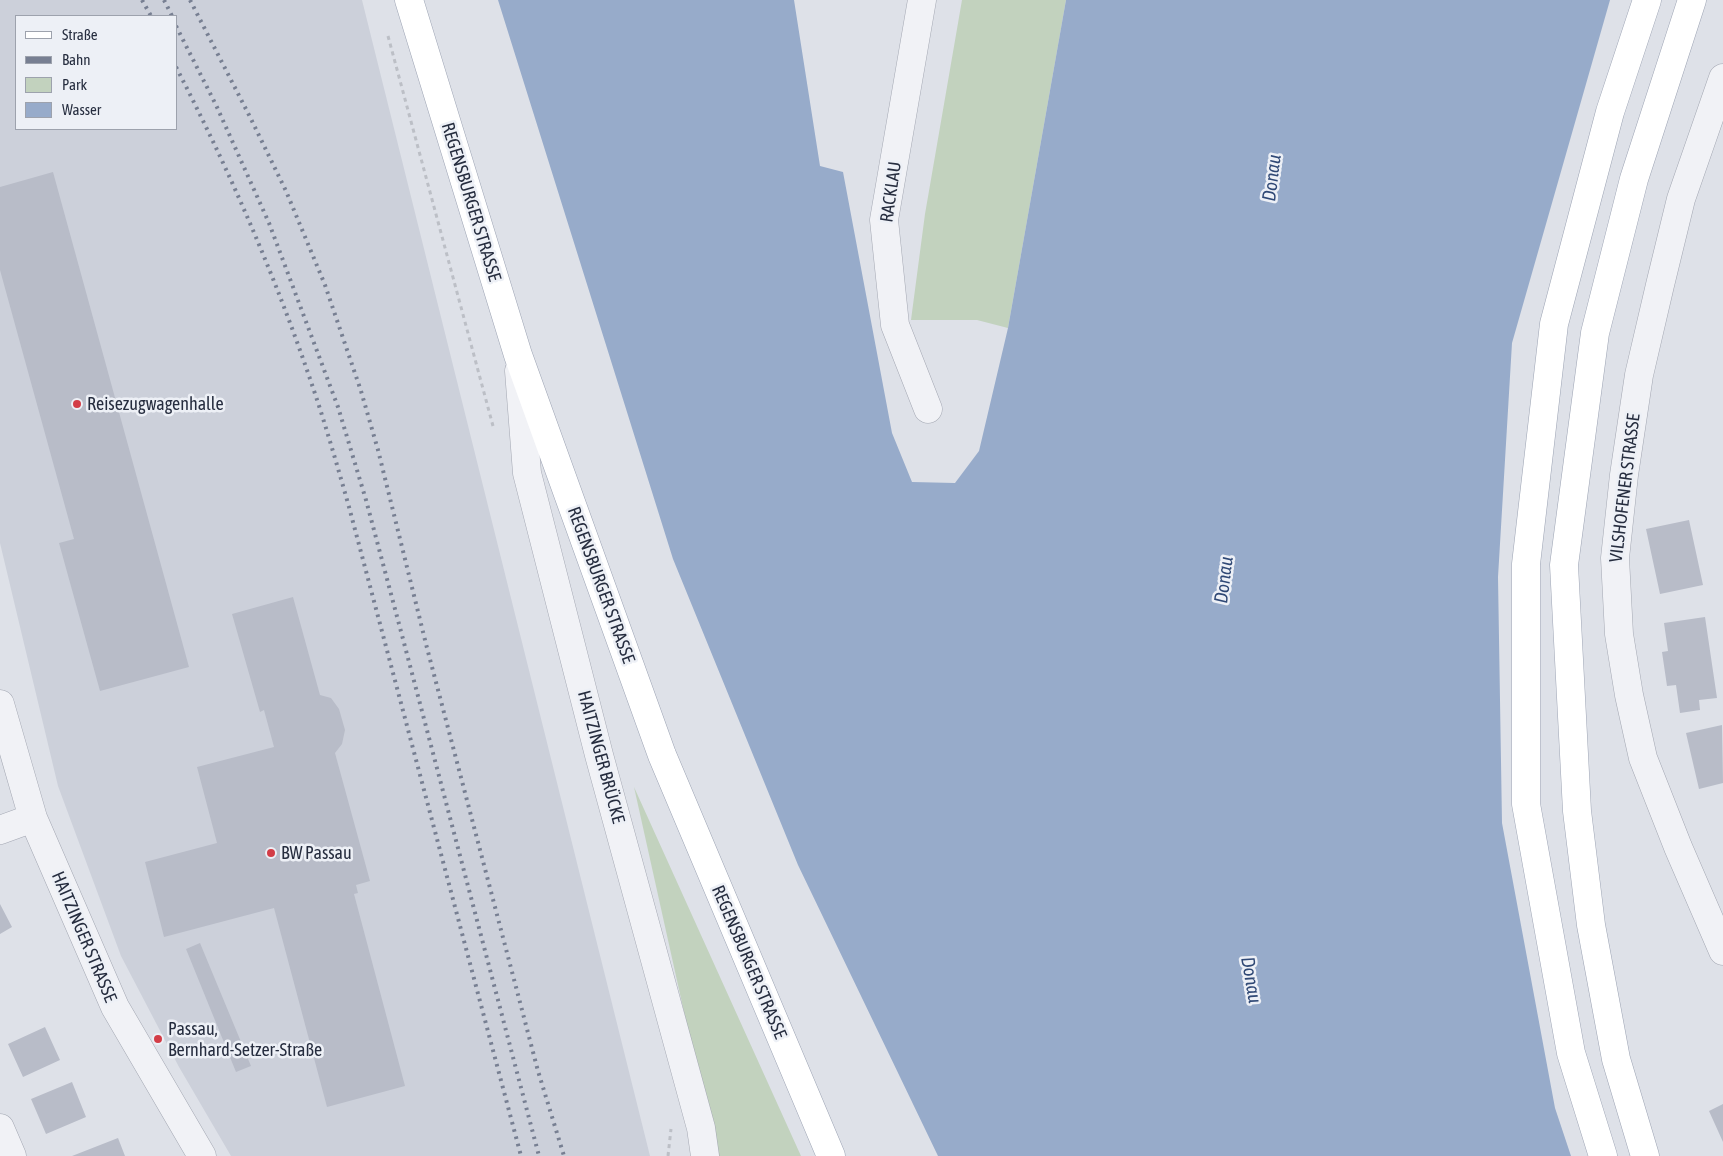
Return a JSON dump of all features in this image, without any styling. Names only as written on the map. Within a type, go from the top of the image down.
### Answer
[{"type":"main road","name":"REGENSBURGER STRASSE","points":[[409,0],[518,355],[662,755],[831,1156]]},
{"type":"main road","points":[[1603,1156],[1571,1053],[1526,804],[1526,564],[1554,324],[1610,112],[1647,0]]},
{"type":"main road","points":[[1645,1156],[1616,1059],[1591,926],[1577,812],[1564,565],[1595,333],[1634,179],[1692,0]]},
{"type":"street","name":"RACKLAU","points":[[922,0],[884,220],[895,325],[928,409]]},
{"type":"street","name":"VILSHOFENER STRASSE","points":[[1723,78],[1681,199],[1647,339],[1639,375],[1624,474],[1615,558],[1618,634],[1643,758],[1678,848],[1723,951]]},
{"type":"street","name":"HAITZINGER BRÜCKE","points":[[518,355],[527,473],[599,755],[706,1156]]},
{"type":"street","name":"HAITZINGER STRASSE","points":[[0,704],[33,818],[114,1007],[202,1156]]},
{"type":"street","points":[[0,830],[33,818]]},
{"type":"street","points":[[0,1128],[12,1156]]},
{"type":"shaded area","points":[[0,0],[362,0],[650,1156],[231,1156],[179,1067],[121,956],[58,786],[0,543]]},
{"type":"green space","points":[[962,0],[1066,0],[1008,328],[977,320],[911,320],[925,214]]},
{"type":"green space","points":[[634,787],[801,1156],[716,1156]]},
{"type":"water","name":"Donau","points":[[498,0],[794,0],[820,166],[843,172],[892,433],[912,482],[955,483],[979,451],[1008,328],[1066,0],[1610,0],[1512,343],[1498,577],[1502,823],[1555,1108],[1571,1156],[938,1156],[798,865],[673,559]]},
{"type":"building","name":"Reisezugwagenhalle","points":[[53,172],[189,667],[100,691],[59,543],[74,539],[0,270],[0,187]]},
{"type":"building","points":[[1689,520],[1703,585],[1660,594],[1646,529]]},
{"type":"building","name":"BW Passau","points":[[293,597],[320,695],[331,698],[339,709],[345,730],[342,744],[335,753],[370,881],[356,885],[358,893],[354,894],[405,1086],[327,1107],[274,908],[164,937],[145,862],[217,843],[197,767],[274,747],[264,710],[260,712],[232,614]]},
{"type":"building","points":[[1705,617],[1717,698],[1699,700],[1700,710],[1680,713],[1676,685],[1667,686],[1662,652],[1668,651],[1664,623]]},
{"type":"building","points":[[1722,725],[1723,783],[1699,789],[1686,733]]},
{"type":"building","points":[[0,904],[12,927],[0,934]]},
{"type":"building","points":[[200,943],[251,1066],[236,1072],[186,949]]},
{"type":"building","points":[[45,1027],[60,1060],[23,1077],[8,1044]]},
{"type":"building","points":[[72,1082],[86,1117],[46,1134],[31,1099]]},
{"type":"building","points":[[1723,1104],[1723,1142],[1709,1111]]},
{"type":"building","points":[[118,1138],[125,1156],[72,1156]]},
{"type":"railway","points":[[142,0],[150,15]]},
{"type":"railway","points":[[164,0],[172,15]]},
{"type":"railway","points":[[190,0],[286,191],[325,285],[361,391],[378,450],[426,644],[538,1071],[564,1156]]},
{"type":"railway","points":[[178,30],[216,105],[269,223],[338,407],[366,500],[539,1156]]},
{"type":"railway","points":[[178,71],[256,236],[321,412],[349,507],[521,1156]]},
{"type":"place","name":"Reisezugwagenhalle","points":[[77,404]]},
{"type":"place","name":"BW Passau","points":[[271,853]]},
{"type":"place","name":"Passau, Bernhard-Setzer-Straße","points":[[158,1039]]}]
